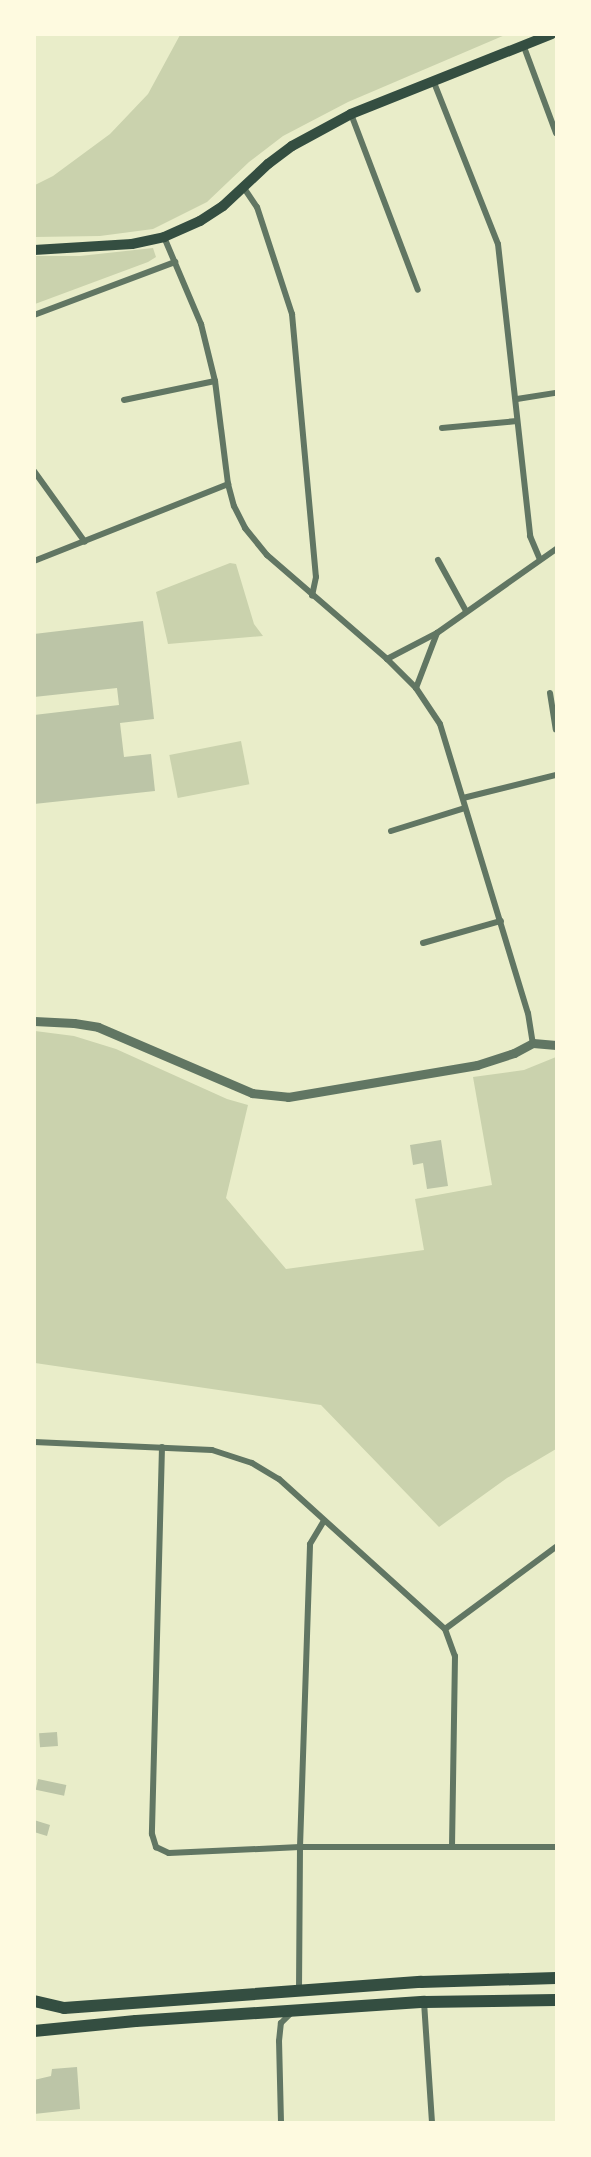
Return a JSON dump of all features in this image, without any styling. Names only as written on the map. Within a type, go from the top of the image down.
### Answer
[{"type":"highway","points":[[34,2001],[64,2008],[299,1990],[556,1978]]},
{"type":"highway","points":[[34,2031],[424,2002],[556,2000]]},
{"type":"main road","points":[[34,250],[132,244],[164,237],[200,221],[244,188],[268,164],[292,146],[351,114],[552,34]]},
{"type":"street","points":[[524,47],[556,133]]},
{"type":"street","points":[[433,80],[498,244],[517,399],[517,421],[530,536],[540,560]]},
{"type":"street","points":[[351,114],[418,290]]},
{"type":"street","points":[[244,188],[257,207],[292,314],[316,576],[312,596]]},
{"type":"street","points":[[164,237],[201,324],[215,381],[228,484],[234,506],[245,528],[267,555],[387,659],[416,688],[440,724],[528,1013],[533,1043]]},
{"type":"street","points":[[34,315],[175,262]]},
{"type":"street","points":[[124,400],[215,381]]},
{"type":"street","points":[[517,399],[556,393]]},
{"type":"street","points":[[442,428],[517,421]]},
{"type":"street","points":[[34,471],[85,542]]},
{"type":"street","points":[[34,561],[228,484]]},
{"type":"street","points":[[387,659],[437,633],[556,549]]},
{"type":"street","points":[[438,560],[466,611]]},
{"type":"street","points":[[416,688],[437,633]]},
{"type":"street","points":[[550,693],[556,730]]},
{"type":"street","points":[[463,798],[556,775]]},
{"type":"street","points":[[391,831],[465,808]]},
{"type":"street","points":[[423,943],[501,921]]},
{"type":"street","points":[[34,1021],[98,1027],[252,1093],[288,1097],[477,1065],[514,1053],[533,1043],[556,1045]]},
{"type":"street","points":[[34,1442],[212,1450],[252,1463],[279,1479],[445,1629],[455,1656],[452,1846]]},
{"type":"street","points":[[162,1448],[154,1841],[156,1847],[169,1853],[300,1847],[556,1847]]},
{"type":"street","points":[[299,1990],[300,1847],[310,1544],[324,1521]]},
{"type":"street","points":[[445,1629],[556,1546]]},
{"type":"street","points":[[424,2002],[432,2122]]},
{"type":"street","points":[[281,2122],[279,2041],[281,2023],[297,2010]]},
{"type":"green space","points":[[180,35],[505,35],[348,102],[283,136],[249,162],[207,202],[153,229],[100,236],[35,237],[35,185],[53,176],[110,134],[148,94]]},
{"type":"green space","points":[[153,248],[156,257],[148,262],[35,304],[35,256],[80,256]]},
{"type":"green space","points":[[230,563],[236,564],[254,624],[263,636],[168,644],[156,592]]},
{"type":"green space","points":[[241,741],[249,784],[178,798],[169,755]]},
{"type":"green space","points":[[35,1031],[74,1036],[116,1049],[227,1099],[248,1105],[226,1198],[286,1269],[424,1250],[415,1199],[492,1185],[473,1077],[524,1070],[556,1057],[556,1449],[507,1478],[439,1527],[321,1405],[35,1363]]},
{"type":"building","points":[[143,621],[154,719],[120,723],[124,757],[151,754],[155,791],[34,804],[34,715],[119,705],[117,688],[34,697],[34,634]]},
{"type":"building","points":[[441,1140],[448,1186],[427,1189],[423,1163],[413,1165],[410,1145]]},
{"type":"building","points":[[57,1732],[58,1746],[40,1747],[39,1733]]},
{"type":"building","points":[[38,1779],[66,1785],[64,1796],[36,1790]]},
{"type":"building","points":[[34,1820],[50,1825],[47,1836],[34,1832]]},
{"type":"building","points":[[77,2067],[80,2109],[34,2114],[34,2080],[51,2076],[52,2069]]}]
